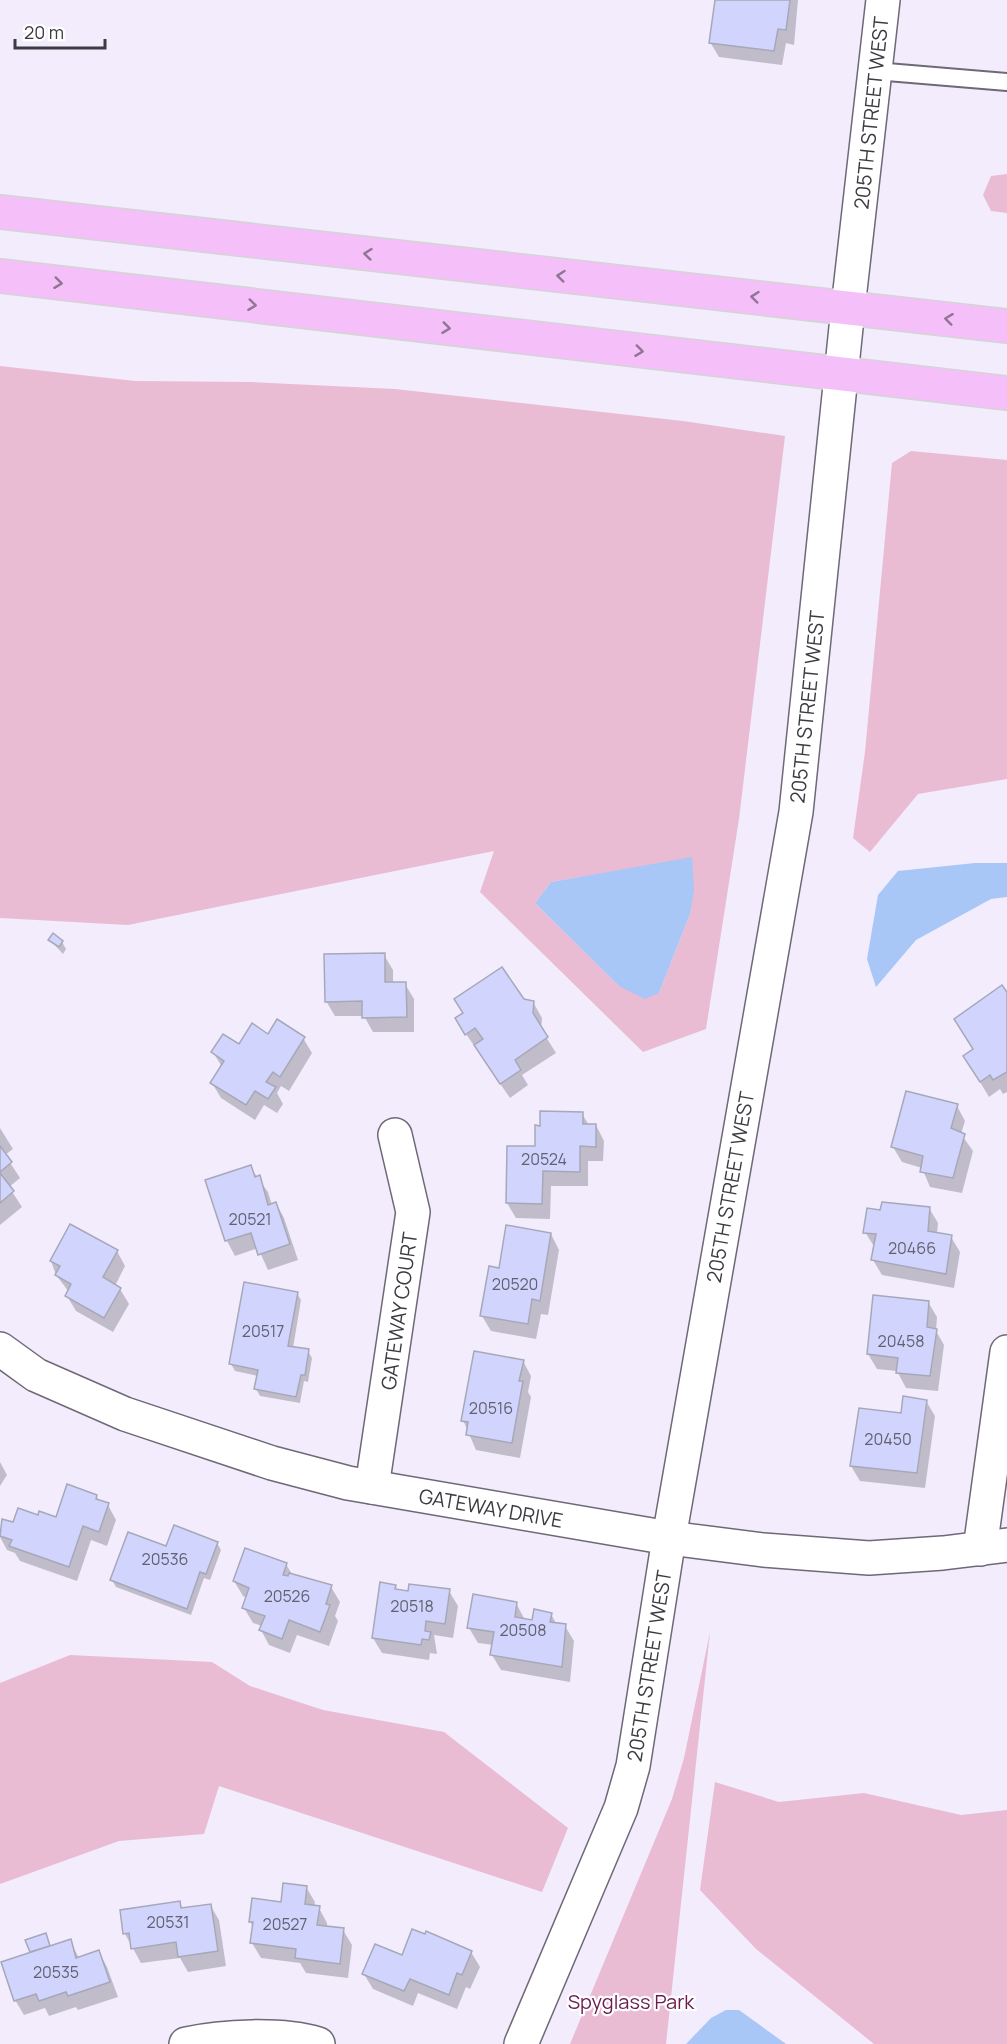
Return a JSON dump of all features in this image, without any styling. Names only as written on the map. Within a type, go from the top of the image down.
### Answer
[{"type":"main road","points":[[0,212],[1007,326]]},
{"type":"main road","points":[[0,276],[1007,393]]},
{"type":"street","name":"205TH STREET WEST","points":[[521,2044],[621,1808],[633,1766],[669,1538],[796,812],[848,308],[883,0]]},
{"type":"street","name":"GATEWAY COURT","points":[[372,1487],[413,1212],[395,1135]]},
{"type":"street","name":"GATEWAY DRIVE","points":[[0,1349],[36,1375],[125,1414],[272,1463],[372,1487],[669,1538],[763,1550],[869,1558],[994,1547]]},
{"type":"street","points":[[994,1547],[1007,1352]]},
{"type":"street","points":[[186,2044],[237,2038],[277,2038],[318,2044]]},
{"type":"lane","points":[[875,71],[1007,82]]},
{"type":"green space","points":[[1007,174],[1007,213],[991,211],[983,195],[991,176]]},
{"type":"green space","points":[[0,366],[135,381],[251,382],[395,389],[683,421],[785,436],[739,819],[706,1029],[643,1052],[480,892],[494,851],[128,925],[0,918]],"holes":[[[692,858],[690,914],[659,993],[619,986],[535,903],[551,882]]]},
{"type":"green space","points":[[911,451],[1007,460],[1007,779],[918,794],[870,852],[853,838],[865,752],[892,463]]},
{"type":"green space","name":"Spyglass Park","points":[[710,1632],[666,2044],[570,2044],[672,1799],[684,1758]]},
{"type":"green space","points":[[70,1655],[212,1662],[250,1686],[323,1710],[444,1732],[568,1828],[542,1892],[219,1786],[204,1834],[119,1841],[0,1884],[0,1683]]},
{"type":"green space","points":[[715,1782],[779,1802],[864,1793],[961,1815],[1007,1810],[1007,2044],[874,2044],[756,1949],[700,1890]]},
{"type":"water","points":[[692,857],[694,890],[690,914],[659,993],[645,999],[619,986],[535,903],[551,882]]},
{"type":"water","points":[[975,863],[1007,863],[1007,897],[991,899],[916,940],[876,987],[867,959],[878,895],[898,871]]},
{"type":"water","points":[[726,2010],[739,2010],[786,2044],[686,2044],[711,2018]]},
{"type":"building","points":[[715,0],[790,0],[786,30],[778,29],[774,51],[709,43]]},
{"type":"building","points":[[53,933],[63,941],[59,947],[48,940]]},
{"type":"building","points":[[385,953],[385,982],[406,982],[407,1017],[362,1018],[362,1001],[325,1002],[324,954]]},
{"type":"building","points":[[502,967],[524,999],[534,1001],[533,1013],[548,1037],[515,1060],[521,1070],[500,1084],[474,1045],[483,1039],[475,1028],[465,1035],[455,1018],[463,1013],[454,999]]},
{"type":"building","points":[[1002,985],[1007,992],[1007,1072],[993,1080],[990,1075],[980,1082],[963,1056],[973,1049],[954,1019]]},
{"type":"building","points":[[277,1019],[305,1037],[280,1077],[273,1072],[266,1082],[276,1087],[268,1099],[255,1091],[246,1105],[210,1083],[224,1061],[211,1052],[223,1034],[239,1044],[252,1023],[268,1034]]},
{"type":"building","points":[[906,1091],[958,1104],[951,1128],[965,1134],[953,1178],[920,1172],[923,1156],[891,1147]]},
{"type":"building","points":[[540,1111],[583,1112],[583,1124],[596,1124],[596,1147],[580,1146],[580,1172],[543,1171],[542,1204],[506,1203],[507,1146],[535,1146],[535,1125],[540,1126]]},
{"type":"building","points":[[0,1146],[12,1162],[0,1172]]},
{"type":"building","points":[[251,1165],[255,1177],[260,1175],[268,1205],[276,1202],[290,1244],[258,1255],[251,1233],[225,1241],[205,1180]]},
{"type":"building","points":[[0,1173],[14,1191],[0,1203]]},
{"type":"building","points":[[882,1202],[930,1207],[928,1231],[952,1235],[946,1274],[871,1260],[876,1234],[863,1233],[867,1208],[880,1210]]},
{"type":"building","points":[[70,1224],[118,1250],[103,1277],[121,1288],[104,1318],[65,1296],[71,1284],[55,1275],[60,1266],[50,1261]]},
{"type":"building","points":[[506,1225],[551,1233],[540,1301],[532,1299],[528,1324],[480,1316],[489,1266],[499,1268]]},
{"type":"building","points":[[244,1282],[298,1292],[288,1346],[309,1349],[305,1375],[301,1375],[296,1397],[254,1389],[258,1370],[229,1364]]},
{"type":"building","points":[[873,1295],[929,1301],[927,1327],[937,1329],[930,1376],[896,1373],[898,1358],[867,1354]]},
{"type":"building","points":[[474,1351],[524,1360],[519,1381],[523,1381],[512,1443],[466,1435],[468,1422],[461,1421]]},
{"type":"building","points":[[903,1396],[927,1400],[917,1473],[850,1466],[859,1408],[901,1413]]},
{"type":"building","points":[[67,1484],[97,1495],[96,1499],[109,1503],[99,1532],[83,1526],[69,1567],[9,1546],[12,1540],[0,1536],[2,1519],[13,1522],[18,1508],[38,1515],[39,1511],[56,1517]]},
{"type":"building","points":[[174,1525],[218,1542],[206,1574],[200,1572],[187,1609],[110,1580],[128,1532],[166,1546]]},
{"type":"building","points":[[245,1548],[287,1563],[283,1575],[288,1576],[289,1573],[332,1585],[326,1604],[330,1605],[320,1632],[289,1620],[282,1639],[259,1630],[265,1616],[242,1608],[249,1588],[233,1581]]},
{"type":"building","points":[[380,1582],[396,1585],[395,1589],[408,1591],[409,1584],[450,1589],[445,1624],[426,1621],[425,1631],[431,1632],[429,1640],[422,1639],[421,1645],[372,1638]]},
{"type":"building","points":[[473,1594],[517,1602],[515,1617],[532,1620],[534,1609],[552,1613],[550,1622],[566,1624],[562,1667],[490,1655],[494,1632],[467,1628]]},
{"type":"building","points":[[283,1883],[307,1886],[305,1904],[320,1906],[317,1925],[344,1928],[340,1964],[295,1958],[296,1949],[250,1943],[253,1922],[249,1922],[252,1898],[281,1902]]},
{"type":"building","points":[[180,1901],[181,1908],[211,1904],[218,1951],[178,1957],[176,1942],[131,1949],[129,1933],[123,1934],[120,1910]]},
{"type":"building","points":[[412,1929],[425,1934],[426,1931],[472,1951],[462,1975],[457,1973],[449,1995],[410,1979],[404,1991],[362,1974],[375,1944],[402,1955]]},
{"type":"building","points":[[46,1933],[50,1946],[30,1952],[25,1940]]},
{"type":"building","points":[[71,1939],[76,1958],[99,1950],[110,1982],[68,1996],[66,1992],[39,2001],[36,1994],[14,2001],[1,1962]]}]
